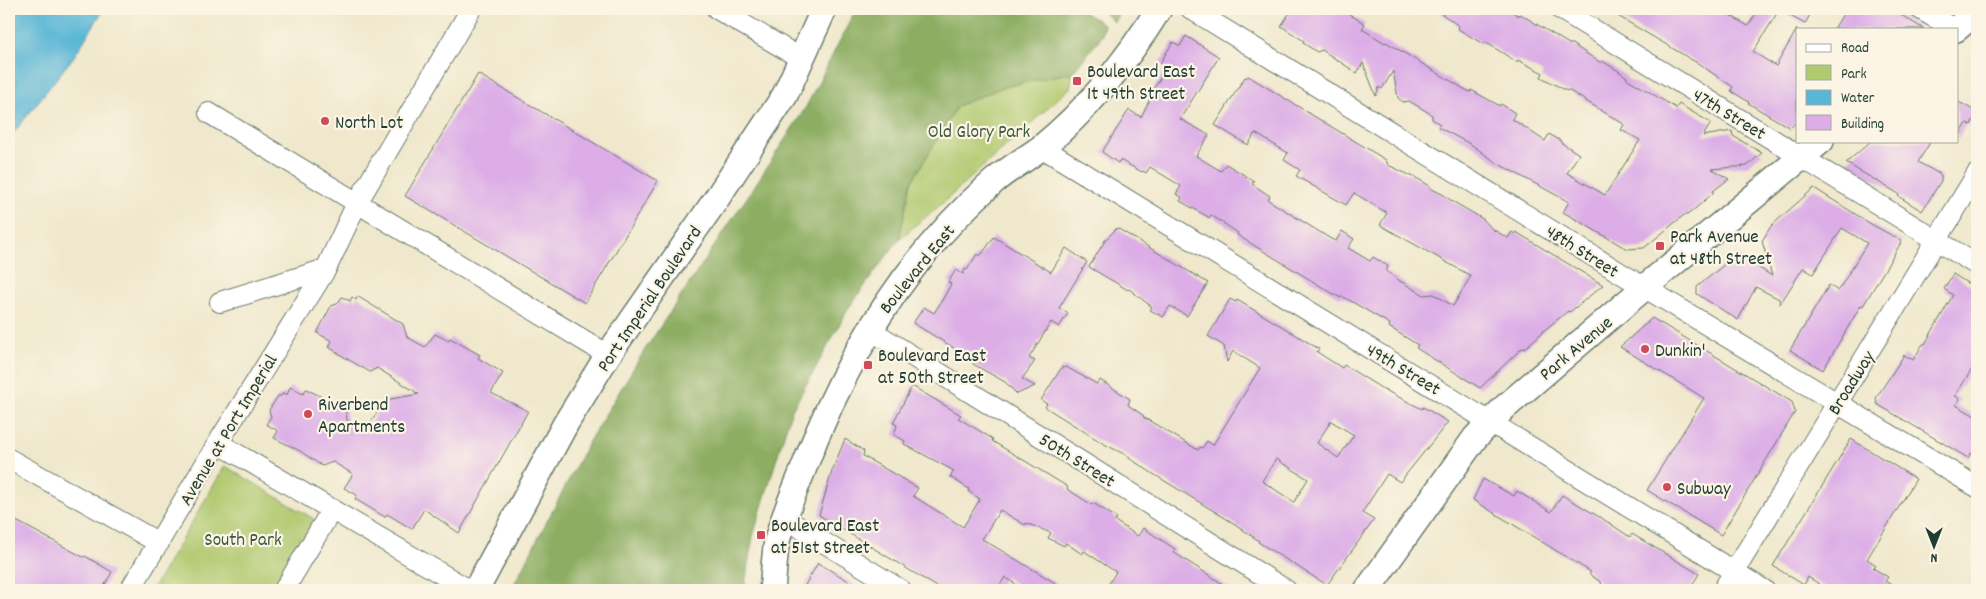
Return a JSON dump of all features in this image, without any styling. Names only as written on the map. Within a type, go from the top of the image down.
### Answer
[{"type":"main road","name":"Port Imperial Boulevard","points":[[476,590],[566,422],[608,355],[785,95],[824,9]]},
{"type":"main road","name":"Boulevard East","points":[[772,590],[777,542],[784,518],[820,425],[869,329],[930,244],[993,182],[1042,147],[1086,106],[1125,59],[1159,9]]},
{"type":"main road","points":[[1956,28],[1977,11]]},
{"type":"main road","name":"Park Avenue","points":[[1367,590],[1475,438],[1504,408],[1645,287],[1820,142]]},
{"type":"street","name":"Avenue at Port Imperial","points":[[130,590],[326,269],[358,203],[471,9]]},
{"type":"street","points":[[717,9],[802,59]]},
{"type":"street","name":"48th Street","points":[[1191,9],[1622,274],[1977,487]]},
{"type":"street","name":"47th Street","points":[[1560,9],[1977,265]]},
{"type":"street","points":[[1920,9],[1953,28]]},
{"type":"street","points":[[208,113],[608,355]]},
{"type":"street","name":"49th Street","points":[[1042,147],[1764,590]]},
{"type":"street","name":"Broadway","points":[[1723,590],[1977,174]]},
{"type":"street","points":[[220,302],[326,269]]},
{"type":"street","name":"50th Street","points":[[869,329],[1286,590]]},
{"type":"street","points":[[218,443],[469,590]]},
{"type":"street","points":[[9,459],[159,544]]},
{"type":"street","points":[[284,590],[332,509]]},
{"type":"street","points":[[784,518],[901,590]]},
{"type":"green space","points":[[856,9],[1078,9],[1104,24],[1102,36],[1073,72],[1000,88],[957,106],[911,183],[899,239],[850,306],[791,412],[753,536],[744,590],[511,590],[588,443],[644,351],[806,107]]},
{"type":"green space","points":[[1100,9],[1121,9],[1114,22]]},
{"type":"green space","name":"Old Glory Park","points":[[1073,72],[1070,88],[945,201],[899,239],[911,183],[957,106],[1000,88]]},
{"type":"green space","name":"South Park","points":[[225,466],[314,519],[272,590],[152,590]]},
{"type":"water","points":[[9,9],[104,9],[75,55],[9,139]]},
{"type":"building","points":[[1292,9],[1341,9],[1365,24],[1362,29],[1385,43],[1466,90],[1471,92],[1471,90],[1500,106],[1501,104],[1515,113],[1512,119],[1545,141],[1549,134],[1579,154],[1567,173],[1605,195],[1640,140],[1621,130],[1624,125],[1622,123],[1568,90],[1541,77],[1543,73],[1518,60],[1517,62],[1485,42],[1483,44],[1458,29],[1459,26],[1435,9],[1507,9],[1519,16],[1520,14],[1601,63],[1602,61],[1617,70],[1626,78],[1676,108],[1679,104],[1711,123],[1703,136],[1732,131],[1733,136],[1762,153],[1747,166],[1712,169],[1729,179],[1713,191],[1696,208],[1687,215],[1684,215],[1644,248],[1627,249],[1563,212],[1569,202],[1497,163],[1472,145],[1438,127],[1440,124],[1432,119],[1432,115],[1426,111],[1409,101],[1403,102],[1398,98],[1393,71],[1382,89],[1379,87],[1376,96],[1363,63],[1357,73],[1322,50],[1317,52],[1281,26]]},
{"type":"building","points":[[1606,9],[1720,9],[1748,26],[1759,9],[1813,9],[1805,24],[1779,10],[1753,52],[1776,66],[1796,31],[1796,123],[1790,128],[1748,103],[1731,91],[1733,87],[1699,64]]},
{"type":"building","points":[[1846,9],[1891,9],[1922,28],[1835,28]]},
{"type":"building","points":[[1186,36],[1219,57],[1180,119],[1209,135],[1196,156],[1221,171],[1226,164],[1254,181],[1252,184],[1270,196],[1268,200],[1331,239],[1336,241],[1342,231],[1354,239],[1348,248],[1370,261],[1373,257],[1388,266],[1386,271],[1400,281],[1424,295],[1434,294],[1453,306],[1471,276],[1380,225],[1387,213],[1354,193],[1346,205],[1296,176],[1300,170],[1284,160],[1288,153],[1255,133],[1248,145],[1215,125],[1245,77],[1248,76],[1386,160],[1388,165],[1430,186],[1430,188],[1483,219],[1492,229],[1508,238],[1512,232],[1515,234],[1516,232],[1603,285],[1542,332],[1524,349],[1522,348],[1480,388],[1416,348],[1418,345],[1389,327],[1390,324],[1342,296],[1341,298],[1327,290],[1237,235],[1238,233],[1211,215],[1210,218],[1180,201],[1182,197],[1176,194],[1181,186],[1150,167],[1146,173],[1142,172],[1120,160],[1118,163],[1102,152],[1129,110],[1141,117],[1153,90],[1167,67],[1160,63],[1173,42],[1180,46]]},
{"type":"building","points":[[478,74],[658,181],[585,303],[405,196]]},
{"type":"building","points":[[1958,102],[1977,112],[1971,125],[1967,123],[1958,138]]},
{"type":"building","points":[[1870,142],[1930,142],[1918,162],[1941,175],[1941,181],[1922,211],[1898,196],[1899,194],[1846,163]]},
{"type":"building","points":[[1814,188],[1902,241],[1863,306],[1861,305],[1823,370],[1790,350],[1829,285],[1838,291],[1867,243],[1842,228],[1813,274],[1803,268],[1780,304],[1779,299],[1756,287],[1738,320],[1697,294],[1697,287],[1737,254],[1772,276],[1762,241],[1771,226]]},
{"type":"building","points":[[1117,228],[1208,283],[1187,316],[1170,306],[1163,317],[1150,310],[1152,307],[1129,289],[1089,267],[1106,239]]},
{"type":"building","points":[[994,237],[1051,272],[1066,248],[1087,262],[1059,308],[1068,313],[1059,327],[1051,322],[1029,358],[1035,361],[1022,379],[1035,386],[1017,394],[1005,382],[973,364],[975,361],[913,323],[924,307],[934,313],[951,284],[948,282],[956,270],[963,274],[977,254],[979,256],[982,254]]},
{"type":"building","points":[[1953,274],[1977,289],[1977,361],[1955,396],[1960,399],[1956,405],[1977,417],[1977,457],[1971,453],[1968,458],[1877,404],[1876,398],[1904,355],[1913,360],[1923,344],[1925,344],[1953,295],[1944,289]]},
{"type":"building","points":[[357,296],[403,324],[407,337],[425,347],[435,334],[449,341],[450,338],[480,355],[478,358],[503,373],[491,393],[528,411],[459,533],[424,509],[412,529],[387,514],[385,517],[355,499],[357,495],[344,488],[353,474],[333,462],[322,466],[300,451],[274,438],[278,431],[266,424],[271,417],[269,410],[278,396],[281,396],[283,393],[287,395],[290,387],[303,394],[306,389],[324,398],[346,411],[347,420],[366,430],[385,400],[419,394],[377,368],[370,372],[344,357],[329,347],[332,341],[317,333],[331,306],[337,304],[342,297],[350,301],[352,297],[356,300]]},
{"type":"building","points":[[1230,299],[1236,302],[1237,300],[1319,349],[1317,352],[1342,368],[1344,365],[1381,388],[1422,409],[1423,407],[1448,422],[1400,482],[1387,474],[1362,513],[1374,520],[1327,585],[1258,542],[1235,524],[1155,475],[1130,457],[1104,444],[1045,407],[1047,404],[1041,400],[1062,367],[1066,367],[1097,384],[1100,380],[1130,399],[1128,405],[1143,417],[1198,450],[1207,441],[1213,445],[1260,368],[1233,351],[1227,362],[1224,346],[1208,336]],"holes":[[[1331,421],[1354,435],[1338,458],[1317,443]],[[1276,459],[1308,479],[1294,502],[1262,481]]]},
{"type":"building","points":[[1652,318],[1792,402],[1795,412],[1721,535],[1647,490],[1704,398],[1620,347]]},
{"type":"building","points":[[912,386],[961,415],[958,418],[993,439],[992,441],[1068,487],[1067,489],[1092,505],[1093,503],[1117,518],[1115,521],[1138,536],[1143,528],[1175,549],[1173,552],[1232,590],[1116,590],[1108,585],[1116,572],[1084,551],[1082,554],[1066,543],[1064,546],[1048,538],[1051,533],[1026,523],[1025,525],[1000,510],[982,539],[1067,590],[1025,590],[1005,577],[997,590],[942,590],[819,515],[832,471],[845,439],[864,451],[863,456],[918,488],[913,496],[963,527],[980,499],[968,491],[969,489],[950,477],[954,471],[904,444],[905,441],[894,435],[897,425],[893,423]]},
{"type":"building","points":[[1851,439],[1916,479],[1867,559],[1876,565],[1873,568],[1888,577],[1885,581],[1900,590],[1829,590],[1808,577],[1804,585],[1773,566]]},
{"type":"building","points":[[1483,479],[1514,496],[1517,491],[1551,512],[1562,495],[1630,537],[1632,534],[1699,574],[1689,590],[1597,590],[1602,583],[1589,574],[1591,572],[1473,500]]},
{"type":"building","points":[[9,517],[112,572],[102,590],[9,590],[11,580],[9,578]]},
{"type":"building","points":[[818,563],[864,590],[815,590],[805,585]]},
{"type":"place","name":"Boulevard East 1t 49th Street","points":[[1077,81]]},
{"type":"place","name":"North Lot","points":[[325,121]]},
{"type":"place","name":"Park Avenue at 48th Street","points":[[1660,246]]},
{"type":"place","name":"Dunkin'","points":[[1645,349]]},
{"type":"place","name":"Boulevard East at 50th Street","points":[[868,365]]},
{"type":"place","name":"Riverbend Apartments","points":[[308,414]]},
{"type":"place","name":"Subway","points":[[1667,487]]},
{"type":"place","name":"Boulevard East at 51st Street","points":[[761,535]]}]
